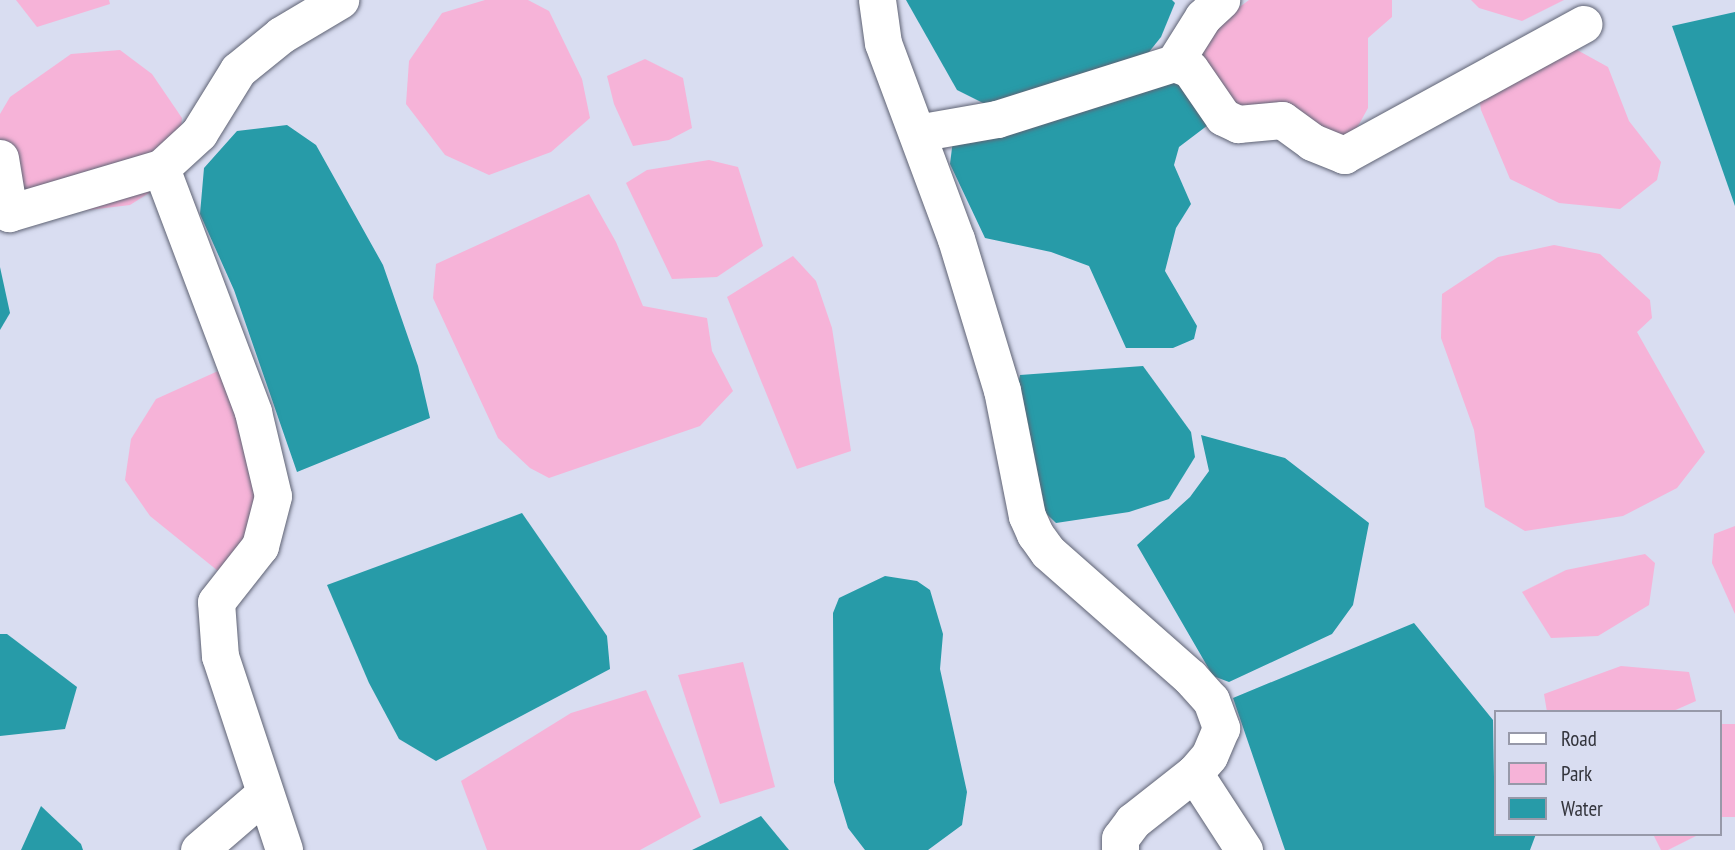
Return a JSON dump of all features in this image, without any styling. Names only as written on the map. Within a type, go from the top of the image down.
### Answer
[{"type":"street","points":[[0,159],[9,213],[161,168],[199,133],[238,70],[281,35],[340,0]]},
{"type":"street","points":[[877,0],[883,43],[956,239],[1002,390],[1027,516],[1048,552],[1131,622],[1211,700],[1221,728],[1209,756],[1194,773],[1133,821],[1121,838],[1119,850]]},
{"type":"street","points":[[1174,63],[1203,17],[1221,0]]},
{"type":"street","points":[[917,133],[997,119],[1174,63],[1189,69],[1223,117],[1238,124],[1282,120],[1312,142],[1344,155],[1583,24]]},
{"type":"street","points":[[161,168],[253,412],[273,496],[260,546],[216,602],[220,656],[284,850]]},
{"type":"street","points":[[1194,773],[1244,850]]},
{"type":"street","points":[[199,850],[265,793]]},
{"type":"green space","points":[[16,0],[109,0],[110,4],[37,27]]},
{"type":"green space","points":[[485,0],[528,0],[549,11],[582,79],[590,118],[551,152],[489,175],[445,155],[406,104],[409,61],[442,13]]},
{"type":"green space","points":[[1249,0],[1392,0],[1392,17],[1368,38],[1368,108],[1352,137],[1244,115],[1206,75],[1191,33],[1218,23]]},
{"type":"green space","points":[[1471,0],[1564,0],[1522,21],[1479,8]]},
{"type":"green space","points":[[1570,46],[1608,67],[1629,121],[1661,162],[1657,180],[1620,209],[1559,203],[1510,179],[1481,110],[1477,82]]},
{"type":"green space","points":[[120,50],[152,74],[182,118],[179,149],[157,188],[130,205],[64,213],[17,209],[0,166],[0,114],[10,97],[71,54]]},
{"type":"green space","points":[[645,59],[683,78],[692,128],[669,140],[633,146],[614,104],[607,76]]},
{"type":"green space","points":[[709,160],[738,167],[763,246],[717,277],[672,279],[626,183],[647,170]]},
{"type":"green space","points":[[589,194],[616,242],[643,306],[707,318],[712,351],[733,391],[700,426],[549,478],[530,468],[498,438],[433,298],[436,264]]},
{"type":"green space","points":[[1554,245],[1600,254],[1650,300],[1652,318],[1637,332],[1705,452],[1677,488],[1623,516],[1525,531],[1485,507],[1474,430],[1441,338],[1442,294],[1498,257]]},
{"type":"green space","points":[[793,256],[816,281],[832,328],[851,451],[797,469],[727,297]]},
{"type":"green space","points":[[218,371],[242,423],[267,522],[223,575],[150,516],[125,480],[131,439],[156,399]]},
{"type":"green space","points":[[1735,526],[1735,614],[1712,563],[1714,534]]},
{"type":"green space","points":[[1645,554],[1655,563],[1649,605],[1598,636],[1551,638],[1522,592],[1566,570]]},
{"type":"green space","points":[[743,662],[775,787],[720,804],[678,675]]},
{"type":"green space","points":[[1621,666],[1689,672],[1696,701],[1676,710],[1547,710],[1544,694]]},
{"type":"green space","points":[[646,690],[701,817],[640,850],[487,850],[461,781],[571,713]]},
{"type":"green space","points":[[1721,724],[1735,724],[1735,817],[1721,817]]},
{"type":"green space","points":[[1654,836],[1696,836],[1668,850],[1661,850]]},
{"type":"water","points":[[906,0],[1172,0],[1175,3],[1161,37],[1141,62],[995,109],[957,90]]},
{"type":"water","points":[[1735,12],[1735,206],[1672,26]]},
{"type":"water","points":[[1174,73],[1208,125],[1179,147],[1174,165],[1191,204],[1176,228],[1165,271],[1197,326],[1194,339],[1173,348],[1126,348],[1089,266],[1051,252],[985,238],[950,164],[953,140]]},
{"type":"water","points":[[287,125],[316,145],[383,265],[418,366],[430,418],[297,472],[234,290],[200,214],[204,168],[237,131]]},
{"type":"water","points":[[0,267],[10,313],[0,330]]},
{"type":"water","points":[[1143,366],[1191,432],[1195,457],[1169,499],[1129,512],[1056,523],[1029,497],[1015,400],[1020,375]]},
{"type":"water","points":[[1201,435],[1285,458],[1369,523],[1353,605],[1332,634],[1229,682],[1213,676],[1137,545],[1190,497],[1209,471]]},
{"type":"water","points":[[522,513],[607,636],[610,669],[436,761],[399,739],[369,683],[327,585]]},
{"type":"water","points":[[885,576],[917,581],[930,590],[943,634],[940,669],[967,792],[962,825],[928,850],[865,850],[848,828],[834,782],[833,613],[839,598]]},
{"type":"water","points":[[1414,623],[1493,720],[1494,836],[1535,836],[1530,850],[1285,850],[1233,698]]},
{"type":"water","points":[[0,634],[7,634],[77,687],[65,729],[0,736]]},
{"type":"water","points":[[41,806],[81,844],[83,850],[21,850]]},
{"type":"water","points":[[761,816],[789,850],[692,850]]}]
